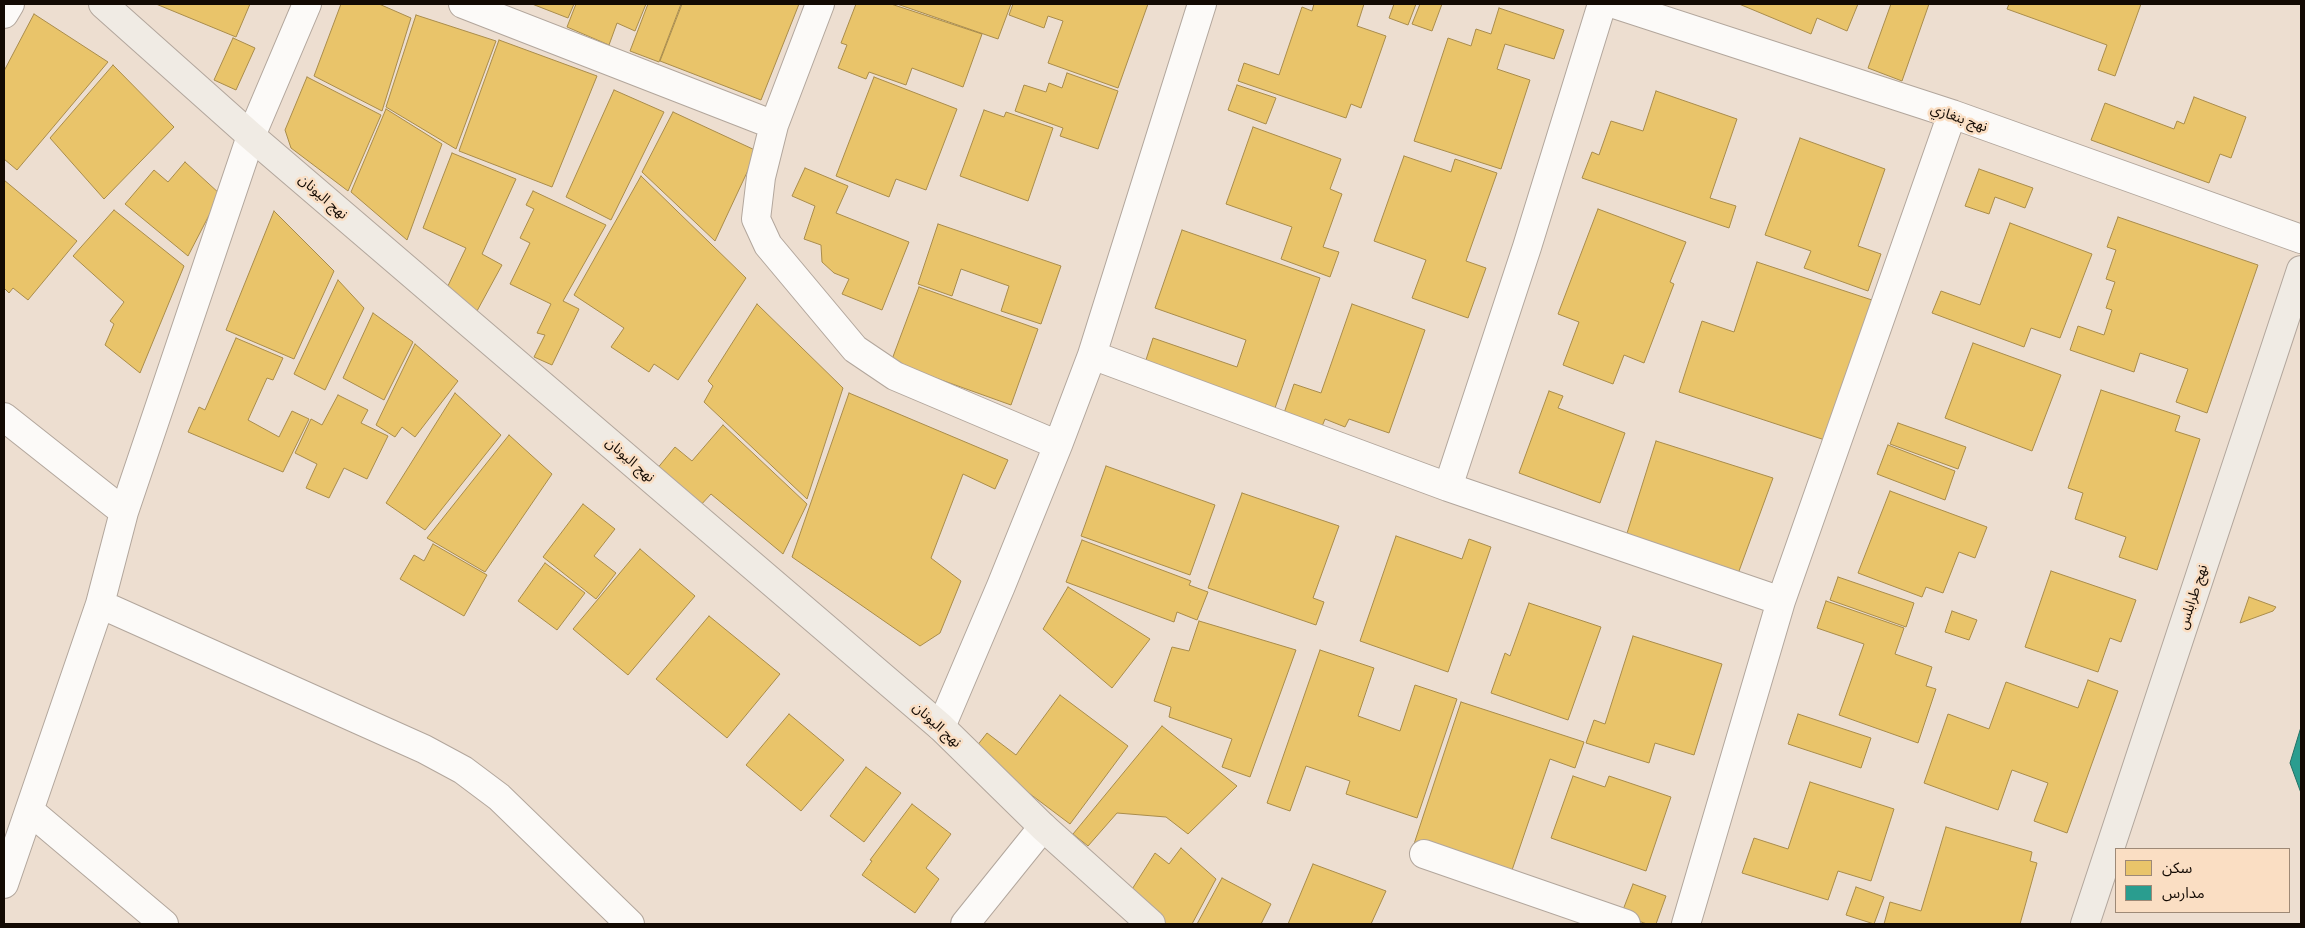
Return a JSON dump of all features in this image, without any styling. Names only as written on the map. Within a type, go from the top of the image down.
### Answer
[{"type":"street","points":[[4,14],[10,4]]},
{"type":"street","name":"نهج اليونان","points":[[103,4],[251,136],[941,727],[1043,827],[1151,924]]},
{"type":"street","points":[[4,884],[100,604],[124,512],[251,136],[307,4]]},
{"type":"street","points":[[463,4],[774,124]]},
{"type":"street","points":[[820,4],[774,124],[761,177],[756,219],[768,246],[854,349],[895,376],[1058,445]]},
{"type":"street","points":[[941,727],[1058,445],[1092,355],[1202,4]]},
{"type":"street","points":[[1448,486],[1527,247],[1602,4]]},
{"type":"street","name":"نهج بنغازي","points":[[1614,4],[1952,114],[2301,240]]},
{"type":"street","points":[[1686,924],[1781,601],[1952,114]]},
{"type":"street","name":"نهج طرابلس","points":[[2085,924],[2301,270]]},
{"type":"street","points":[[1092,355],[1448,486],[1781,601]]},
{"type":"street","points":[[4,417],[124,512]]},
{"type":"street","points":[[100,604],[424,749],[463,770],[499,797],[630,924]]},
{"type":"street","points":[[30,811],[164,924]]},
{"type":"street","points":[[965,924],[1043,827]]},
{"type":"street","points":[[1424,854],[1626,924]]},
{"type":"building: سكن","points":[[156,4],[250,4],[236,37]]},
{"type":"building: سكن","points":[[341,4],[379,4],[411,18],[382,111],[314,76]]},
{"type":"building: سكن","points":[[532,4],[574,4],[568,18]]},
{"type":"building: سكن","points":[[576,4],[646,4],[635,31],[617,23],[609,45],[567,27]]},
{"type":"building: سكن","points":[[648,4],[681,4],[659,62],[630,51]]},
{"type":"building: سكن","points":[[682,4],[799,4],[761,100],[660,61]]},
{"type":"building: سكن","points":[[856,4],[891,4],[982,34],[963,87],[912,68],[906,85],[869,72],[866,79],[838,68],[847,45],[841,43]]},
{"type":"building: سكن","points":[[897,4],[1011,4],[998,39]]},
{"type":"building: سكن","points":[[1013,4],[1148,4],[1118,88],[1048,63],[1063,21],[1048,16],[1044,28],[1009,15]]},
{"type":"building: سكن","points":[[1314,4],[1364,4],[1357,26],[1386,36],[1361,108],[1351,104],[1346,118],[1238,81],[1244,63],[1279,75],[1302,7],[1312,11]]},
{"type":"building: سكن","points":[[1394,4],[1416,4],[1408,25],[1389,18]]},
{"type":"building: سكن","points":[[1420,4],[1442,4],[1432,31],[1412,24]]},
{"type":"building: سكن","points":[[1739,4],[1858,4],[1847,31],[1817,18],[1811,34]]},
{"type":"building: سكن","points":[[1891,4],[1929,4],[1902,81],[1868,68]]},
{"type":"building: سكن","points":[[2009,4],[2141,4],[2115,76],[2098,70],[2107,45],[2007,9]]},
{"type":"building: سكن","points":[[1499,8],[1564,30],[1554,59],[1505,44],[1497,69],[1530,80],[1501,169],[1414,141],[1448,38],[1471,46],[1476,29],[1491,34]]},
{"type":"building: سكن","points":[[34,14],[108,62],[17,170],[4,159],[4,71]]},
{"type":"building: سكن","points":[[416,15],[496,41],[456,149],[386,107]]},
{"type":"building: سكن","points":[[233,38],[255,48],[236,90],[214,80]]},
{"type":"building: سكن","points":[[499,40],[597,76],[552,187],[459,151]]},
{"type":"building: سكن","points":[[113,65],[174,127],[104,199],[50,138]]},
{"type":"building: سكن","points":[[1067,73],[1118,91],[1098,149],[1060,136],[1063,128],[1015,111],[1024,85],[1046,92],[1049,83],[1062,88]]},
{"type":"building: سكن","points":[[307,77],[381,115],[348,191],[291,148],[285,130]]},
{"type":"building: سكن","points":[[874,77],[957,109],[926,190],[896,179],[889,197],[836,176]]},
{"type":"building: سكن","points":[[1237,85],[1276,98],[1266,124],[1228,110]]},
{"type":"building: سكن","points":[[614,90],[664,112],[611,220],[566,197]]},
{"type":"building: سكن","points":[[1656,91],[1737,119],[1710,198],[1736,206],[1729,228],[1582,178],[1592,152],[1599,155],[1611,121],[1643,131]]},
{"type":"building: سكن","points":[[2194,97],[2246,117],[2231,158],[2220,154],[2209,183],[2091,140],[2105,103],[2174,129],[2177,121],[2184,124]]},
{"type":"building: سكن","points":[[386,109],[442,144],[407,240],[351,192]]},
{"type":"building: سكن","points":[[984,110],[1004,117],[1006,112],[1053,128],[1028,201],[960,176]]},
{"type":"building: سكن","points":[[673,112],[757,151],[715,241],[642,172]]},
{"type":"building: سكن","points":[[1253,127],[1341,159],[1330,189],[1342,194],[1323,247],[1339,252],[1330,277],[1281,259],[1292,227],[1226,204]]},
{"type":"building: سكن","points":[[1800,138],[1885,169],[1858,246],[1881,254],[1868,291],[1804,268],[1811,251],[1765,235]]},
{"type":"building: سكن","points":[[452,153],[516,179],[482,254],[502,265],[477,311],[446,290],[466,248],[423,228]]},
{"type":"building: سكن","points":[[1404,156],[1451,172],[1455,159],[1497,173],[1466,261],[1486,268],[1468,318],[1412,298],[1426,260],[1374,241]]},
{"type":"building: سكن","points":[[185,162],[220,194],[188,256],[125,204],[154,170],[168,182]]},
{"type":"building: سكن","points":[[805,168],[848,186],[836,213],[909,242],[882,310],[842,294],[849,279],[834,273],[822,262],[821,245],[804,239],[815,206],[792,196]]},
{"type":"building: سكن","points":[[1979,169],[2033,188],[2025,208],[1995,197],[1989,214],[1965,206]]},
{"type":"building: سكن","points":[[641,176],[746,278],[678,380],[654,364],[649,372],[611,347],[624,328],[574,295]]},
{"type":"building: سكن","points":[[4,180],[77,241],[28,300],[13,288],[9,293],[4,288]]},
{"type":"building: سكن","points":[[533,191],[606,225],[563,301],[579,309],[552,365],[534,357],[545,335],[537,333],[551,304],[510,284],[530,243],[520,238],[534,209],[526,205]]},
{"type":"building: سكن","points":[[1598,209],[1686,242],[1670,282],[1674,284],[1644,363],[1624,355],[1613,384],[1563,365],[1579,322],[1558,314]]},
{"type":"building: سكن","points":[[114,210],[184,266],[140,373],[105,345],[114,324],[110,321],[124,302],[73,256]]},
{"type":"building: سكن","points":[[274,211],[334,271],[294,359],[226,330]]},
{"type":"building: سكن","points":[[2118,217],[2258,265],[2207,413],[2176,402],[2188,369],[2140,353],[2134,372],[2070,350],[2078,326],[2104,335],[2112,310],[2106,308],[2115,282],[2106,279],[2116,250],[2107,247]]},
{"type":"building: سكن","points":[[2010,223],[2092,254],[2060,338],[2031,328],[2024,347],[1932,313],[1941,291],[1980,305]]},
{"type":"building: سكن","points":[[938,224],[1061,266],[1041,324],[1001,311],[1009,286],[961,269],[952,296],[918,284]]},
{"type":"building: سكن","points":[[1182,230],[1320,278],[1275,408],[1145,363],[1153,338],[1237,367],[1246,340],[1155,308]]},
{"type":"building: سكن","points":[[1757,262],[1872,300],[1835,410],[1834,443],[1679,392],[1702,321],[1734,332]]},
{"type":"building: سكن","points":[[338,280],[364,308],[325,390],[294,374]]},
{"type":"building: سكن","points":[[919,287],[1038,329],[1011,405],[891,362]]},
{"type":"building: سكن","points":[[757,304],[843,388],[807,499],[704,402],[713,386],[708,381]]},
{"type":"building: سكن","points":[[1352,304],[1425,330],[1389,433],[1349,419],[1345,427],[1325,419],[1321,429],[1283,416],[1294,384],[1321,393]]},
{"type":"building: سكن","points":[[373,313],[413,342],[384,400],[343,378]]},
{"type":"building: سكن","points":[[236,338],[283,358],[273,380],[267,378],[248,420],[279,437],[292,411],[309,419],[283,472],[188,432],[199,407],[205,410]]},
{"type":"building: سكن","points":[[1973,343],[2061,375],[2032,451],[1945,418]]},
{"type":"building: سكن","points":[[415,344],[458,381],[415,437],[402,427],[395,437],[376,425]]},
{"type":"building: سكن","points":[[2101,390],[2180,416],[2175,431],[2200,439],[2157,570],[2119,557],[2126,537],[2075,519],[2083,493],[2068,488]]},
{"type":"building: سكن","points":[[1549,391],[1563,396],[1558,408],[1625,433],[1600,503],[1519,473]]},
{"type":"building: سكن","points":[[455,393],[501,435],[425,530],[386,503]]},
{"type":"building: سكن","points":[[849,393],[1008,460],[995,489],[963,474],[931,558],[961,581],[940,633],[920,646],[792,557]]},
{"type":"building: سكن","points":[[338,395],[368,410],[361,423],[388,436],[367,479],[344,468],[329,498],[306,488],[317,464],[295,453],[311,419],[322,425]]},
{"type":"building: سكن","points":[[1898,423],[1966,447],[1958,469],[1890,444]]},
{"type":"building: سكن","points":[[723,425],[807,504],[783,554],[711,494],[699,507],[656,470],[675,447],[692,461]]},
{"type":"building: سكن","points":[[509,435],[552,474],[485,572],[427,538]]},
{"type":"building: سكن","points":[[1656,441],[1773,478],[1735,582],[1623,546]]},
{"type":"building: سكن","points":[[1888,445],[1955,471],[1945,500],[1877,474]]},
{"type":"building: سكن","points":[[1106,466],[1215,505],[1190,575],[1081,536]]},
{"type":"building: سكن","points":[[1890,491],[1987,527],[1975,558],[1959,552],[1943,593],[1926,587],[1922,597],[1858,573]]},
{"type":"building: سكن","points":[[1242,493],[1339,526],[1313,598],[1324,602],[1316,625],[1208,588]]},
{"type":"building: سكن","points":[[583,504],[615,529],[594,556],[616,573],[596,599],[543,557]]},
{"type":"building: سكن","points":[[1396,536],[1462,559],[1469,539],[1491,547],[1448,672],[1360,641]]},
{"type":"building: سكن","points":[[1082,540],[1191,581],[1189,585],[1208,592],[1197,620],[1177,612],[1174,622],[1066,582]]},
{"type":"building: سكن","points":[[433,544],[487,575],[464,616],[400,579],[414,555],[424,561]]},
{"type":"building: سكن","points":[[640,549],[695,596],[628,675],[573,629]]},
{"type":"building: سكن","points":[[545,563],[585,593],[557,630],[518,601]]},
{"type":"building: سكن","points":[[2051,571],[2136,600],[2121,642],[2110,638],[2098,672],[2025,647]]},
{"type":"building: سكن","points":[[1838,577],[1914,603],[1906,627],[1830,600]]},
{"type":"building: سكن","points":[[1068,587],[1150,639],[1112,688],[1043,629]]},
{"type":"building: سكن","points":[[2249,597],[2276,607],[2273,611],[2240,623]]},
{"type":"building: سكن","points":[[1826,601],[1904,628],[1895,654],[1932,667],[1926,686],[1936,689],[1918,743],[1839,715],[1864,644],[1817,628]]},
{"type":"building: سكن","points":[[1529,603],[1601,627],[1568,720],[1491,693],[1505,653],[1510,656]]},
{"type":"building: سكن","points":[[1952,611],[1977,620],[1969,640],[1945,632]]},
{"type":"building: سكن","points":[[709,616],[780,674],[727,738],[656,679]]},
{"type":"building: سكن","points":[[1199,621],[1296,650],[1250,777],[1222,767],[1232,739],[1169,717],[1171,707],[1154,701],[1172,647],[1189,651]]},
{"type":"building: سكن","points":[[1633,636],[1722,664],[1694,755],[1655,743],[1649,763],[1586,743],[1594,720],[1605,724]]},
{"type":"building: سكن","points":[[1320,650],[1374,668],[1358,716],[1400,731],[1415,685],[1457,699],[1417,818],[1346,794],[1350,781],[1306,766],[1290,811],[1267,803]]},
{"type":"building: سكن","points":[[2088,680],[2118,691],[2067,833],[2034,821],[2048,783],[2012,770],[1998,810],[1924,783],[1948,714],[1989,729],[2006,682],[2078,708]]},
{"type":"building: سكن","points":[[1060,695],[1128,746],[1070,824],[973,751],[987,733],[1016,755]]},
{"type":"building: سكن","points":[[1461,702],[1584,742],[1575,768],[1550,759],[1510,876],[1414,844]]},
{"type":"building: سكن","points":[[789,714],[844,760],[801,811],[746,765]]},
{"type":"building: سكن","points":[[1798,714],[1871,738],[1861,768],[1788,744]]},
{"type":"building: سكن","points":[[1162,726],[1237,786],[1188,834],[1166,817],[1117,813],[1088,846],[1073,834]]},
{"type":"building: سكن","points":[[866,767],[901,793],[864,842],[830,816]]},
{"type":"building: سكن","points":[[1573,776],[1605,787],[1609,776],[1671,797],[1646,871],[1551,838]]},
{"type":"building: سكن","points":[[1810,782],[1894,809],[1871,881],[1838,871],[1828,900],[1742,873],[1754,838],[1788,849]]},
{"type":"building: سكن","points":[[912,804],[951,834],[926,868],[939,879],[915,913],[862,875],[872,861],[870,860]]},
{"type":"building: سكن","points":[[1946,827],[2032,852],[2030,861],[2037,863],[2020,924],[1884,924],[1890,902],[1921,911]]},
{"type":"building: سكن","points":[[1181,848],[1216,879],[1192,924],[1161,924],[1129,894],[1155,853],[1169,864]]},
{"type":"building: سكن","points":[[1313,864],[1386,891],[1371,924],[1288,924]]},
{"type":"building: سكن","points":[[1222,878],[1271,904],[1261,924],[1197,924]]},
{"type":"building: سكن","points":[[1633,884],[1666,896],[1656,924],[1647,924],[1621,915]]},
{"type":"building: سكن","points":[[1856,887],[1884,897],[1874,924],[1846,915]]},
{"type":"building: مدارس","points":[[2301,727],[2301,793],[2290,763]]}]
